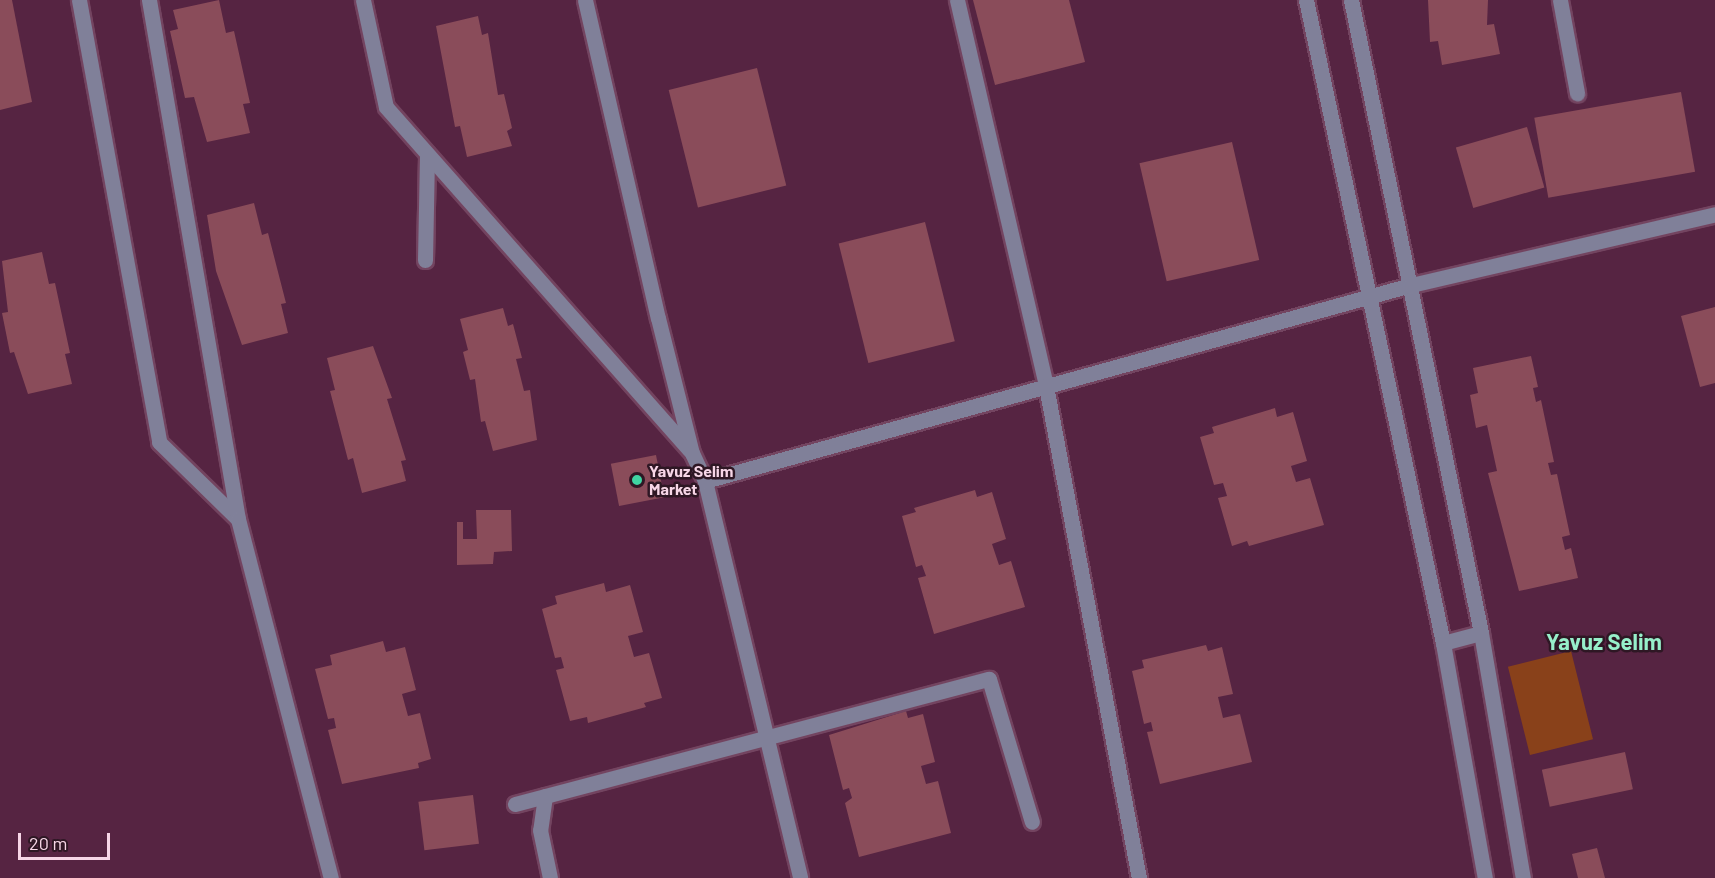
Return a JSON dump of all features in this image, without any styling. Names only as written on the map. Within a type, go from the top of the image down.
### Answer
[{"type":"street","points":[[79,0],[159,442],[238,519]]},
{"type":"street","points":[[149,0],[238,519],[331,878]]},
{"type":"street","points":[[363,0],[386,107],[692,453]]},
{"type":"street","points":[[585,0],[692,453],[705,481],[764,737],[800,878]]},
{"type":"street","points":[[957,0],[1046,386],[1139,878]]},
{"type":"street","points":[[1306,0],[1371,296],[1443,643],[1485,878]]},
{"type":"street","points":[[1351,0],[1412,285],[1481,633],[1523,878]]},
{"type":"street","points":[[1560,0],[1577,93]]},
{"type":"street","points":[[425,260],[427,154]]},
{"type":"street","points":[[705,481],[1412,285],[1715,214]]},
{"type":"street","points":[[1443,643],[1481,633]]},
{"type":"street","points":[[515,804],[989,679],[1032,822]]},
{"type":"street","points":[[545,795],[540,830],[550,878]]},
{"type":"shaded area","points":[[1571,651],[1593,739],[1530,755],[1508,667]]},
{"type":"building","points":[[0,0],[12,0],[32,102],[0,110]]},
{"type":"building","points":[[219,0],[226,33],[234,31],[250,103],[243,104],[250,133],[207,142],[194,97],[185,98],[170,31],[178,29],[173,10]]},
{"type":"building","points":[[973,0],[1069,0],[1085,62],[995,85]]},
{"type":"building","points":[[1428,0],[1488,0],[1487,25],[1494,24],[1500,54],[1442,65],[1438,41],[1430,42]]},
{"type":"building","points":[[478,16],[482,35],[488,33],[498,95],[504,94],[512,128],[507,131],[512,146],[467,157],[460,126],[455,127],[436,26]]},
{"type":"building","points":[[757,68],[786,185],[698,207],[669,90]]},
{"type":"building","points":[[1681,92],[1695,172],[1548,198],[1534,118]]},
{"type":"building","points":[[1527,127],[1544,188],[1473,208],[1456,147]]},
{"type":"building","points":[[1232,142],[1259,260],[1167,281],[1139,163]]},
{"type":"building","points":[[254,203],[262,235],[268,233],[286,303],[281,304],[288,333],[242,345],[216,271],[207,215]]},
{"type":"building","points":[[925,222],[955,341],[868,363],[839,244]]},
{"type":"building","points":[[42,252],[49,284],[55,283],[70,353],[65,354],[72,384],[28,394],[14,352],[10,353],[2,313],[8,312],[2,261]]},
{"type":"building","points":[[1715,307],[1715,383],[1700,387],[1681,316]]},
{"type":"building","points":[[503,308],[508,326],[513,324],[522,358],[516,359],[524,391],[530,390],[537,440],[493,451],[485,421],[481,422],[475,379],[470,380],[463,352],[468,350],[460,319]]},
{"type":"building","points":[[373,346],[392,398],[387,399],[406,460],[401,461],[406,481],[362,493],[353,458],[348,460],[330,391],[335,390],[327,358]]},
{"type":"building","points":[[1531,356],[1538,387],[1533,388],[1536,402],[1541,400],[1554,462],[1548,463],[1551,475],[1557,474],[1570,535],[1562,537],[1565,550],[1571,548],[1578,578],[1519,591],[1488,473],[1497,471],[1487,425],[1476,428],[1470,395],[1478,393],[1473,368]]},
{"type":"building","points":[[1275,408],[1277,417],[1293,412],[1307,461],[1291,466],[1296,482],[1310,478],[1324,525],[1249,546],[1247,541],[1232,546],[1218,498],[1227,496],[1223,483],[1214,485],[1200,437],[1214,433],[1212,427]]},
{"type":"building","name":"Yavuz Selim Market","points":[[656,455],[664,497],[619,506],[611,464]]},
{"type":"building","points":[[975,490],[977,497],[992,492],[1006,539],[992,544],[999,565],[1011,561],[1025,607],[934,634],[918,578],[926,576],[922,565],[916,567],[902,516],[916,512],[914,508]]},
{"type":"building","points":[[476,510],[511,510],[512,551],[494,552],[493,564],[457,565],[457,522],[463,522],[463,539],[477,539]]},
{"type":"building","points":[[604,583],[606,592],[630,585],[643,632],[628,636],[634,657],[649,653],[662,698],[644,703],[646,707],[588,723],[587,717],[570,721],[556,670],[564,668],[561,657],[555,658],[542,609],[557,604],[555,596]]},
{"type":"building","points":[[383,641],[386,652],[405,647],[416,690],[402,694],[408,716],[420,713],[431,759],[418,763],[419,768],[342,784],[328,730],[336,728],[334,718],[328,719],[315,669],[332,665],[330,655]]},
{"type":"building","points":[[1206,645],[1208,651],[1222,647],[1233,694],[1218,697],[1223,718],[1240,714],[1252,762],[1160,784],[1147,732],[1153,731],[1151,722],[1144,724],[1132,671],[1144,668],[1142,660]]},
{"type":"building","points":[[906,711],[908,718],[923,714],[935,762],[921,766],[926,784],[938,781],[951,833],[859,857],[845,803],[852,798],[849,788],[843,790],[829,735]]},
{"type":"building","points":[[1625,752],[1633,789],[1550,807],[1542,770]]},
{"type":"building","points":[[473,795],[479,844],[424,850],[418,802]]},
{"type":"building","points":[[1597,848],[1605,878],[1578,878],[1572,854]]},
{"type":"place","name":"Yavuz Selim Market","points":[[637,480]]},
{"type":"district","name":"Yavuz Selim","points":[[1604,642]]}]
